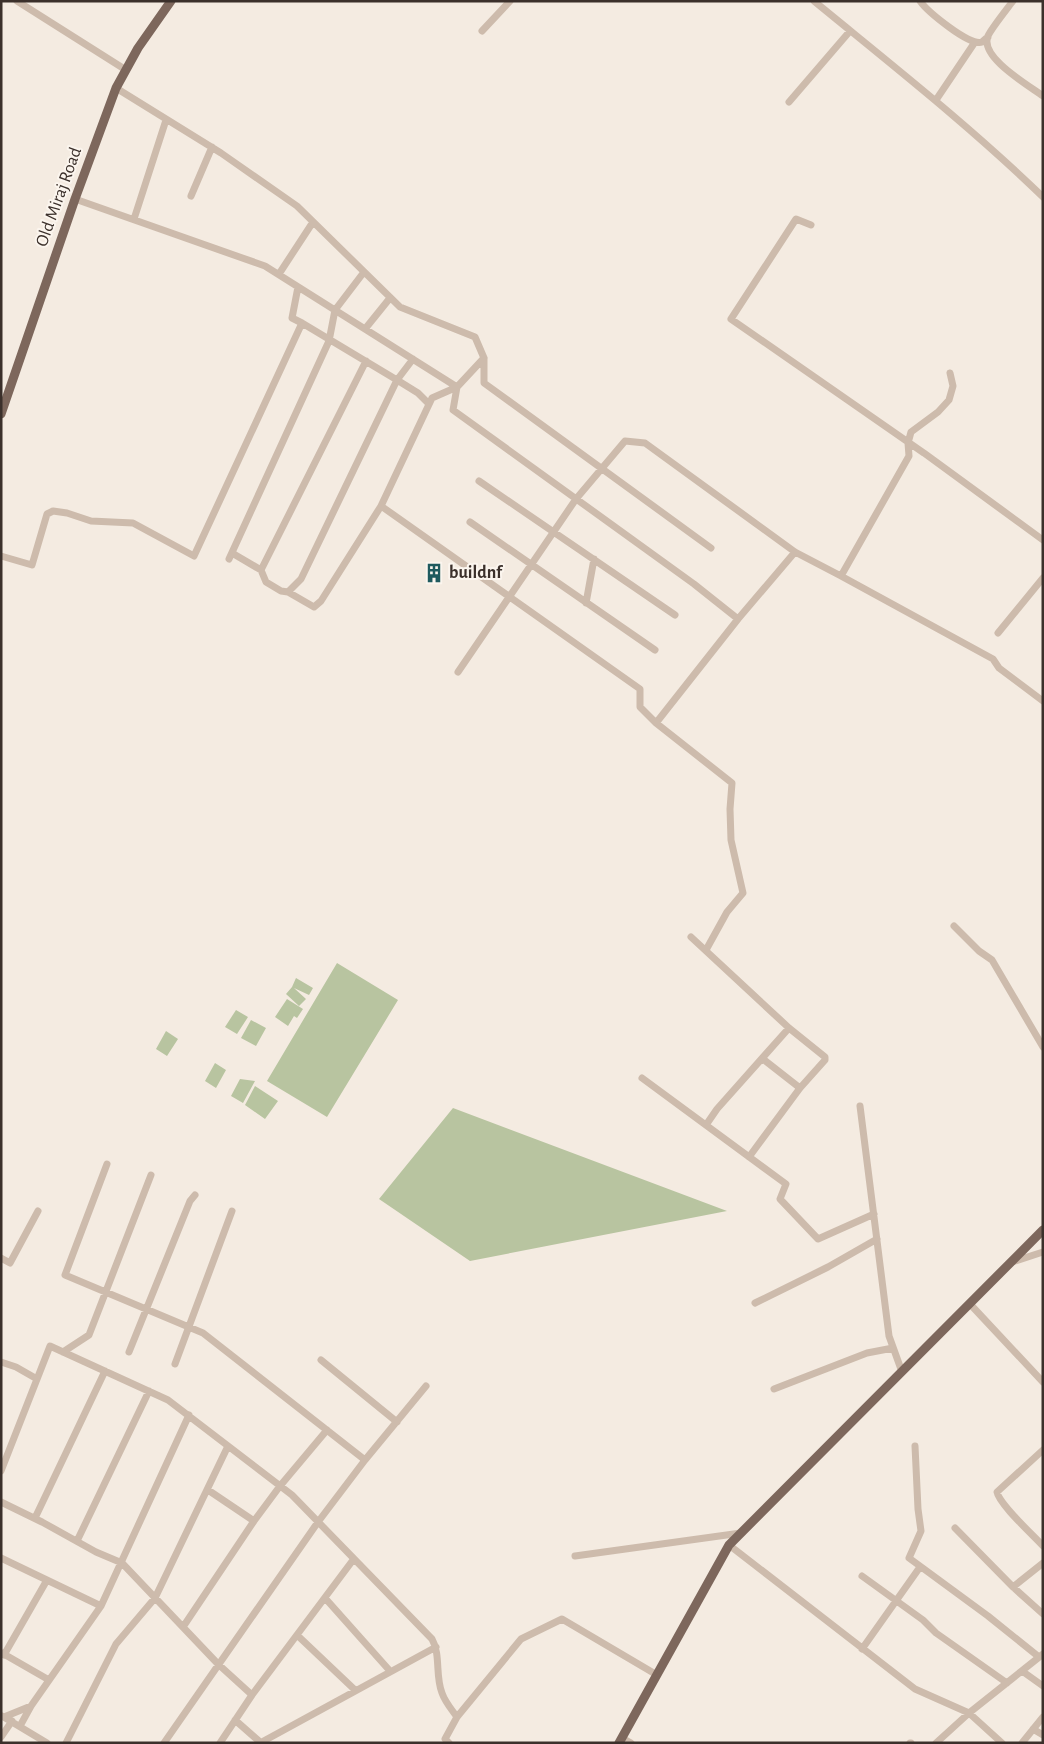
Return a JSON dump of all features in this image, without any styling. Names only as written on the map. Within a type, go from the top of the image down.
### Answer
[{"type":"main road","name":"Old Miraj Road","points":[[1,414],[75,199],[116,88],[138,48],[171,1]]},
{"type":"main road","points":[[620,1740],[729,1545],[1043,1230]]},
{"type":"street","points":[[17,1],[126,70]]},
{"type":"street","points":[[482,30],[510,1]]},
{"type":"street","points":[[814,1],[936,100],[998,154],[1043,197]]},
{"type":"street","points":[[920,1],[938,19],[975,42],[982,42],[988,37],[1013,1]]},
{"type":"street","points":[[789,102],[850,31]]},
{"type":"street","points":[[988,37],[987,47],[996,61],[1043,96]]},
{"type":"street","points":[[936,100],[975,42]]},
{"type":"street","points":[[116,88],[212,147],[298,206],[400,308],[475,337],[484,358],[484,383],[711,548]]},
{"type":"street","points":[[134,219],[166,120]]},
{"type":"street","points":[[191,196],[212,147]]},
{"type":"street","points":[[75,199],[265,266],[457,388]]},
{"type":"street","points":[[811,225],[796,219],[731,319],[924,453],[1043,540]]},
{"type":"street","points":[[278,274],[313,222]]},
{"type":"street","points":[[364,272],[335,310],[329,340],[230,556],[261,570],[266,582],[314,606],[321,601],[381,506],[432,398],[457,388],[484,358]]},
{"type":"street","points":[[298,287],[292,318],[418,393],[429,404]]},
{"type":"street","points":[[365,329],[390,298]]},
{"type":"street","points":[[1,556],[32,564],[48,514],[53,511],[67,513],[91,521],[133,523],[194,556],[302,323]]},
{"type":"street","points":[[288,592],[301,579],[397,380],[413,359]]},
{"type":"street","points":[[261,570],[366,362]]},
{"type":"street","points":[[841,576],[909,456],[908,443],[911,432],[938,412],[949,400],[953,386],[950,373]]},
{"type":"street","points":[[457,388],[453,410],[694,584],[738,619]]},
{"type":"street","points":[[458,672],[576,499],[625,441],[645,443],[796,552],[993,659],[999,668],[1043,701]]},
{"type":"street","points":[[479,481],[675,615]]},
{"type":"street","points":[[381,506],[640,689],[640,707],[656,723],[732,783],[730,809],[731,840],[743,893],[727,912],[706,950]]},
{"type":"street","points":[[470,522],[655,650]]},
{"type":"street","points":[[656,723],[738,619],[796,552]]},
{"type":"street","points":[[586,603],[594,559]]},
{"type":"street","points":[[998,633],[1043,578]]},
{"type":"street","points":[[954,926],[979,951],[992,960],[1043,1047]]},
{"type":"street","points":[[691,937],[789,1028],[825,1058],[800,1088],[749,1157]]},
{"type":"street","points":[[706,1125],[717,1109],[789,1028]]},
{"type":"street","points":[[763,1058],[800,1088]]},
{"type":"street","points":[[642,1078],[786,1184],[780,1199],[818,1240],[874,1214]]},
{"type":"street","points":[[860,1106],[889,1336],[902,1372]]},
{"type":"street","points":[[107,1164],[65,1275],[203,1333],[365,1460]]},
{"type":"street","points":[[63,1352],[89,1335],[151,1175]]},
{"type":"street","points":[[129,1352],[190,1201],[195,1195]]},
{"type":"street","points":[[1,1258],[10,1264],[38,1211]]},
{"type":"street","points":[[175,1364],[232,1212]]},
{"type":"street","points":[[755,1303],[828,1267],[877,1239]]},
{"type":"street","points":[[1011,1262],[1043,1252]]},
{"type":"street","points":[[970,1304],[1043,1382]]},
{"type":"street","points":[[1,1472],[50,1346],[168,1400],[292,1495],[432,1640],[436,1647],[442,1693],[457,1717]]},
{"type":"street","points":[[774,1388],[867,1353],[893,1348]]},
{"type":"street","points":[[321,1360],[397,1422]]},
{"type":"street","points":[[1,1362],[37,1379]]},
{"type":"street","points":[[34,1518],[105,1371]]},
{"type":"street","points":[[164,1743],[318,1522],[365,1460],[426,1386]]},
{"type":"street","points":[[77,1542],[149,1391]]},
{"type":"street","points":[[20,1726],[30,1706],[101,1606],[189,1416]]},
{"type":"street","points":[[183,1627],[254,1521],[326,1430]]},
{"type":"street","points":[[66,1743],[116,1644],[155,1598],[228,1446]]},
{"type":"street","points":[[915,1446],[921,1531],[909,1558],[1041,1656],[969,1713],[936,1743]]},
{"type":"street","points":[[1043,1450],[998,1492],[998,1496],[1043,1546]]},
{"type":"street","points":[[208,1490],[254,1521]]},
{"type":"street","points":[[1,1502],[96,1552],[122,1563],[218,1664],[252,1695]]},
{"type":"street","points":[[955,1528],[1043,1614]]},
{"type":"street","points":[[575,1556],[741,1532]]},
{"type":"street","points":[[729,1545],[915,1689],[969,1713],[1002,1743]]},
{"type":"street","points":[[1,1558],[101,1606]]},
{"type":"street","points":[[220,1743],[252,1695],[353,1560]]},
{"type":"street","points":[[1014,1587],[1043,1563]]},
{"type":"street","points":[[862,1649],[920,1567]]},
{"type":"street","points":[[862,1576],[922,1620],[936,1633],[1007,1683]]},
{"type":"street","points":[[47,1580],[3,1654],[49,1680]]},
{"type":"street","points":[[325,1598],[390,1671]]},
{"type":"street","points":[[449,1743],[445,1739],[457,1717],[521,1639],[562,1619],[656,1675]]},
{"type":"street","points":[[297,1635],[355,1690]]},
{"type":"street","points":[[235,1720],[260,1742],[436,1647]]},
{"type":"street","points":[[1022,1671],[1043,1686]]},
{"type":"street","points":[[3,1716],[30,1706]]},
{"type":"street","points":[[3,1716],[47,1743]]},
{"type":"street","points":[[1022,1743],[1043,1717]]},
{"type":"street","points":[[1,1737],[12,1721]]},
{"type":"street","points":[[1033,1729],[1043,1736]]},
{"type":"street","points":[[620,1740],[631,1743]]},
{"type":"green space","points":[[337,963],[398,1000],[327,1117],[267,1081]]},
{"type":"green space","points":[[296,978],[313,988],[309,995],[294,988],[306,999],[299,1006],[286,994]]},
{"type":"green space","points":[[287,999],[303,1009],[297,1018],[294,1016],[288,1026],[275,1017]]},
{"type":"green space","points":[[236,1010],[248,1017],[237,1034],[225,1027]]},
{"type":"green space","points":[[251,1020],[266,1028],[256,1046],[241,1038]]},
{"type":"green space","points":[[166,1031],[178,1039],[167,1056],[156,1049]]},
{"type":"green space","points":[[215,1063],[226,1070],[216,1088],[205,1081]]},
{"type":"green space","points":[[240,1079],[255,1081],[243,1103],[231,1096]]},
{"type":"green space","points":[[255,1086],[278,1101],[265,1119],[245,1105]]},
{"type":"green space","points":[[453,1108],[727,1211],[470,1261],[379,1199]]},
{"type":"place","name":"buildnf","points":[[434,573]]}]
